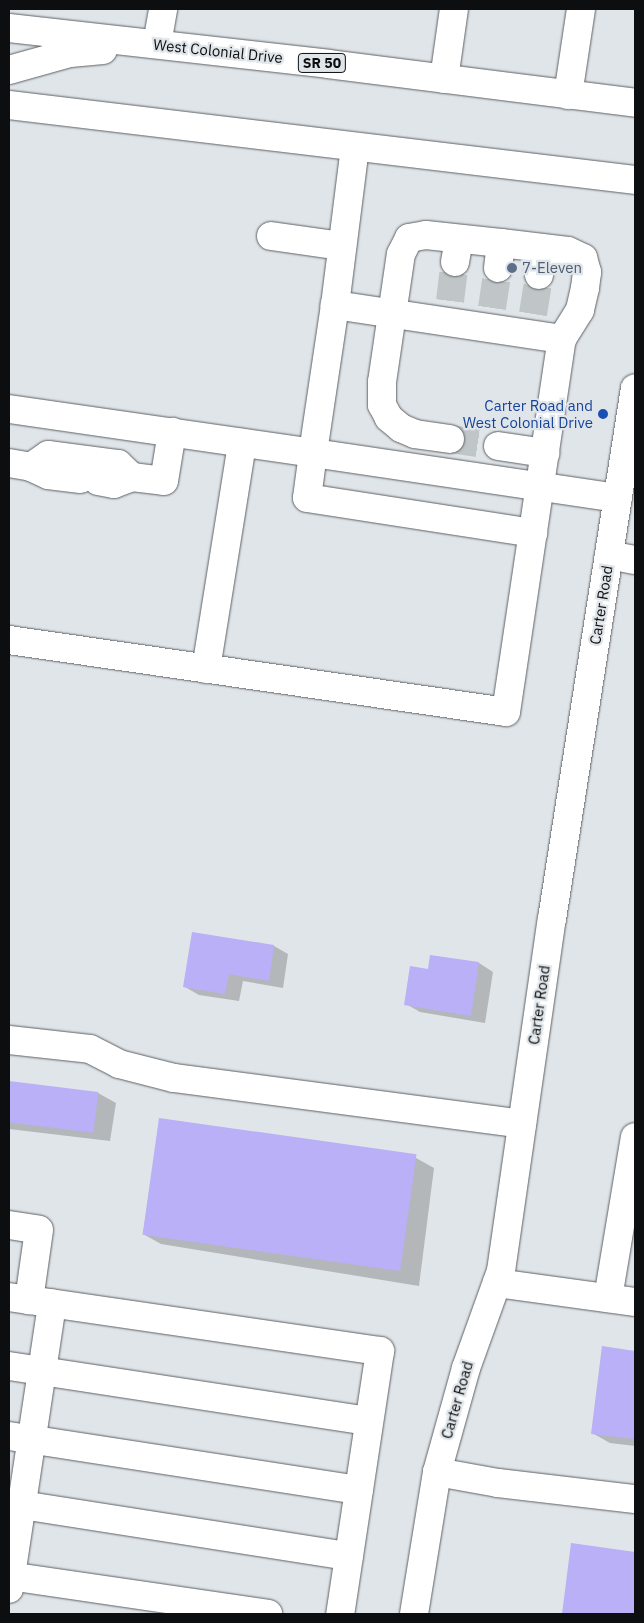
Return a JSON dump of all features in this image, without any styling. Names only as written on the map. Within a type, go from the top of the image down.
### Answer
[{"type":"main road","points":[[9,70],[70,53],[157,44],[163,9]]},
{"type":"main road","points":[[444,79],[454,9]]},
{"type":"main road","points":[[568,95],[581,9]]},
{"type":"main road","name":"West Colonial Drive","points":[[9,28],[157,44],[635,103]]},
{"type":"main road","points":[[9,105],[635,180]]},
{"type":"main road","points":[[355,146],[335,306],[307,498],[533,533]]},
{"type":"main road","points":[[9,640],[506,712],[562,338],[580,310],[587,272],[583,258],[568,251],[543,248],[499,256],[457,250],[426,235],[409,238],[401,254],[382,382],[382,405],[389,418],[401,428],[415,434],[450,439]]},
{"type":"main road","points":[[271,236],[342,246]]},
{"type":"main road","points":[[539,275],[543,248]]},
{"type":"main road","points":[[335,306],[392,314],[449,311],[532,324],[562,338]]},
{"type":"main road","name":"Carter Road","points":[[414,1614],[437,1472],[466,1368],[501,1271],[522,1124],[622,557],[618,498],[634,405]]},
{"type":"main road","points":[[9,409],[618,498]]},
{"type":"main road","points":[[20,465],[48,475],[114,484],[132,477],[164,481],[172,432]]},
{"type":"main road","points":[[206,668],[242,443]]},
{"type":"main road","points":[[498,446],[545,453]]},
{"type":"main road","points":[[20,465],[48,455],[118,464],[132,477]]},
{"type":"main road","points":[[9,1040],[90,1049],[119,1064],[174,1078],[522,1124]]},
{"type":"main road","points":[[608,1298],[635,1137]]},
{"type":"main road","points":[[9,1225],[39,1230],[30,1300],[42,1371],[20,1438],[9,1580],[268,1614]]},
{"type":"main road","points":[[496,1283],[635,1302]]},
{"type":"main road","points":[[30,1300],[380,1352],[340,1614]]},
{"type":"main road","points":[[9,1366],[369,1421]]},
{"type":"main road","points":[[20,1438],[359,1490]]},
{"type":"main road","points":[[437,1472],[498,1483],[635,1499]]},
{"type":"main road","points":[[15,1504],[348,1556]]},
{"type":"building","points":[[192,932],[274,945],[269,981],[229,974],[225,994],[183,987]]},
{"type":"building","points":[[430,955],[479,962],[471,1016],[404,1005],[410,966],[428,969]]},
{"type":"building","points":[[9,1081],[98,1092],[93,1133],[9,1122]]},
{"type":"building","points":[[159,1118],[416,1154],[400,1271],[143,1235]]},
{"type":"building","points":[[602,1346],[635,1351],[635,1439],[591,1434]]},
{"type":"building","points":[[571,1543],[635,1552],[635,1614],[562,1614]]},
{"type":"tunnel","points":[[450,301],[455,262]]},
{"type":"tunnel","points":[[492,308],[498,268]]},
{"type":"tunnel","points":[[533,314],[539,275]]},
{"type":"tunnel","points":[[450,439],[498,446]]},
{"type":"place","name":"7-Eleven","points":[[512,268]]},
{"type":"place","name":"Carter Road and West Colonial Drive","points":[[603,414]]}]
